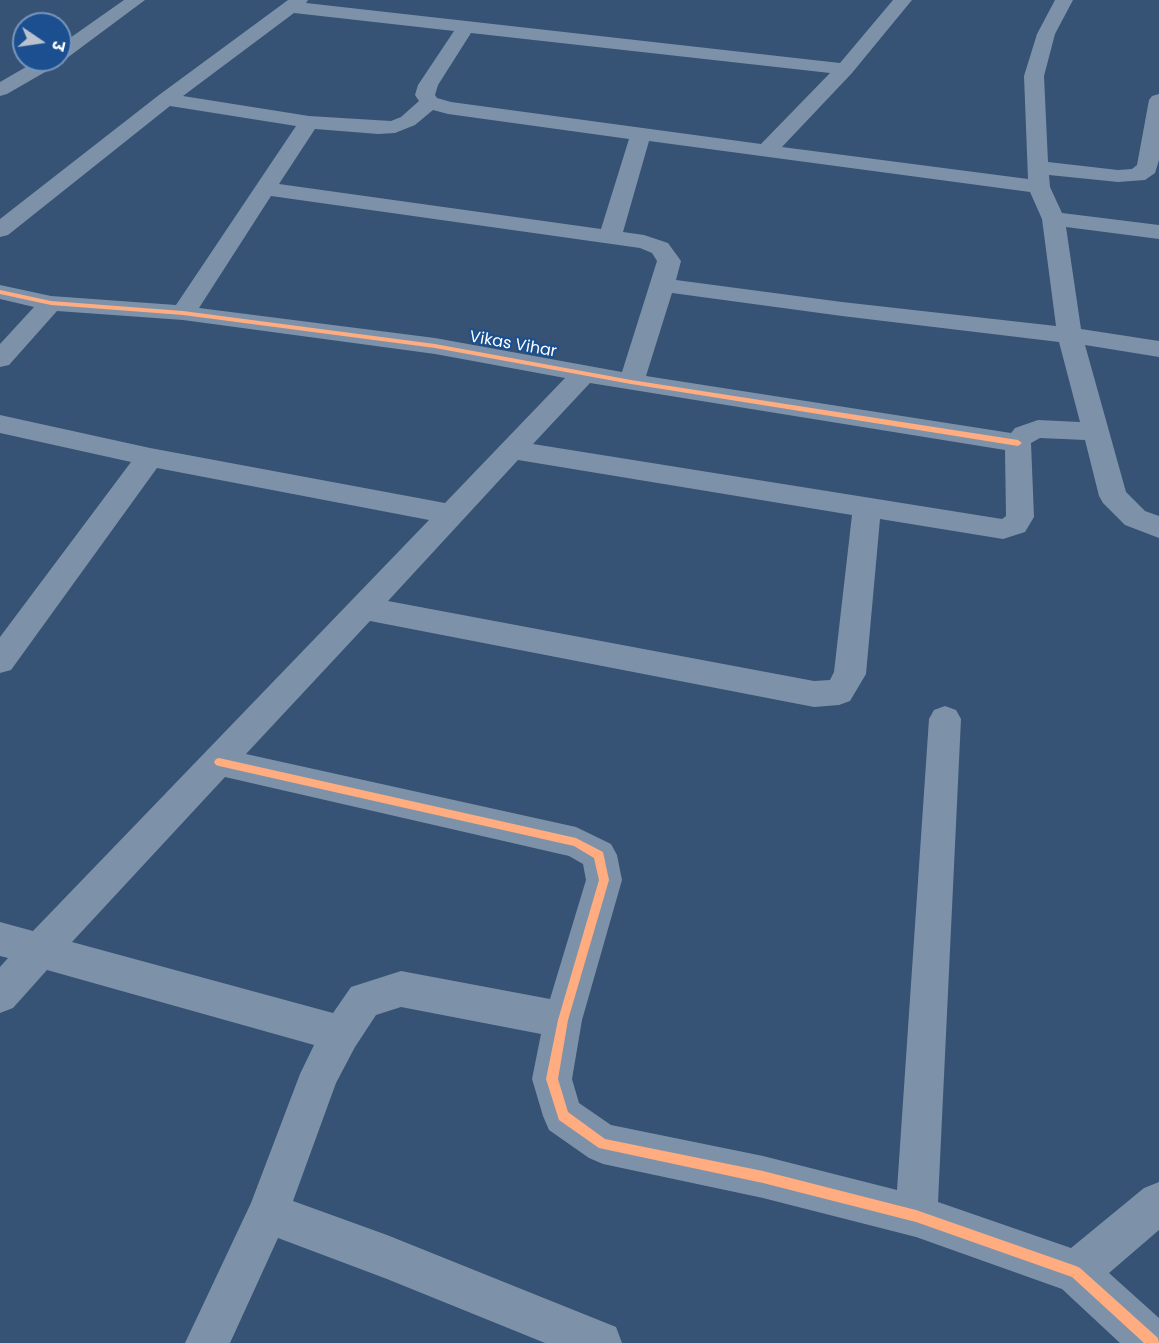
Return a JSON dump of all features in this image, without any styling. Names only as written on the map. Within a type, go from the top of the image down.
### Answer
[{"type":"street","points":[[72,45],[136,0]]},
{"type":"street","points":[[766,151],[845,69],[903,0]]},
{"type":"street","points":[[1064,0],[1046,34],[1034,76],[1038,177],[1053,219],[1070,335],[1113,496],[1135,518],[1159,528]]},
{"type":"street","points":[[0,230],[166,99],[295,3],[466,26],[845,69]]},
{"type":"street","points":[[466,26],[428,85],[425,95],[430,102],[448,108],[766,151],[1038,177],[1137,175],[1147,168],[1158,107]]},
{"type":"street","points":[[0,90],[31,72]]},
{"type":"street","points":[[166,99],[309,122],[378,128],[395,127],[408,121],[430,102]]},
{"type":"street","points":[[183,313],[309,122]]},
{"type":"street","points":[[610,236],[641,134]]},
{"type":"street","points":[[265,189],[610,236],[644,242],[660,248],[669,261],[631,382]]},
{"type":"street","points":[[1053,219],[1159,232]]},
{"type":"street","points":[[663,285],[1159,348]]},
{"type":"street","name":"Vikas Vihar","points":[[0,292],[51,303],[183,313],[435,346],[631,382],[1018,443]]},
{"type":"street","points":[[0,358],[51,303]]},
{"type":"street","points":[[0,994],[584,374]]},
{"type":"street","points":[[0,424],[150,457],[452,514]]},
{"type":"street","points":[[511,450],[1003,529],[1016,525],[1020,516],[1018,443],[1024,434],[1038,429],[1096,432]]},
{"type":"street","points":[[0,661],[150,457]]},
{"type":"street","points":[[363,608],[814,694],[839,692],[850,674],[867,506]]},
{"type":"street","points":[[916,1216],[945,718]]},
{"type":"street","points":[[219,762],[576,842],[599,855],[604,880],[562,1020],[552,1079],[563,1116],[603,1144],[763,1177],[916,1216],[1076,1272],[1153,1343]]},
{"type":"street","points":[[0,939],[340,1034]]},
{"type":"street","points":[[207,1343],[268,1213],[320,1074],[340,1034],[364,1000],[401,989],[562,1020]]},
{"type":"street","points":[[1076,1272],[1159,1203]]},
{"type":"street","points":[[268,1213],[387,1257],[600,1343]]},
{"type":"cycle path","points":[[0,292],[51,303],[183,313],[435,346],[631,382],[1018,443]]},
{"type":"cycle path","points":[[219,762],[576,842],[599,855],[604,880],[563,1020],[552,1079],[563,1116],[603,1144],[763,1177],[916,1216],[1076,1272],[1153,1343]]}]
